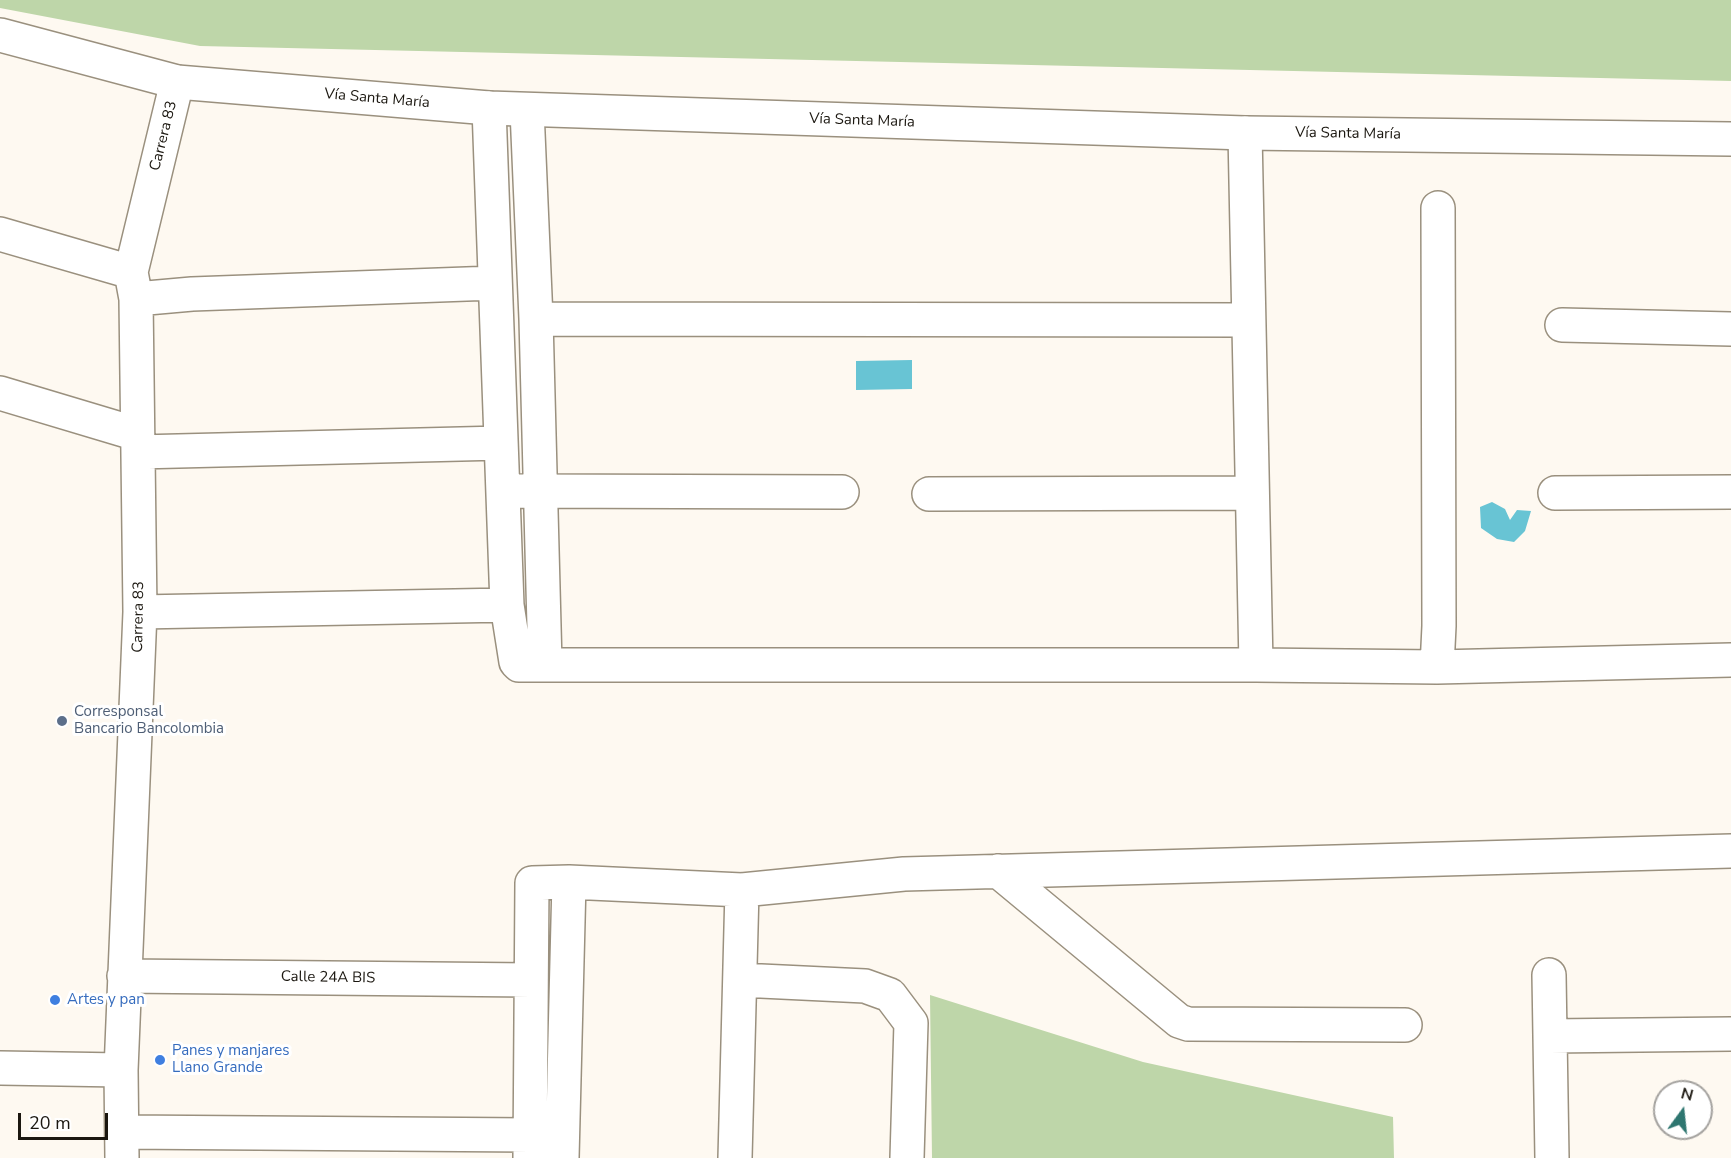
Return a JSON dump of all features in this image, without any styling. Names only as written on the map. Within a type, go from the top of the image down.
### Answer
[{"type":"street","name":"Vía Santa María","points":[[0,35],[177,82],[489,108],[1245,133],[1731,139]]},
{"type":"street","name":"Carrera 83","points":[[122,1145],[121,1070],[124,976],[140,612],[133,286],[177,82]]},
{"type":"street","points":[[489,108],[507,605],[516,662],[523,666],[545,664],[1437,667],[1731,660]]},
{"type":"street","points":[[527,110],[536,320],[545,664]]},
{"type":"street","points":[[1245,133],[1247,320],[1256,665]]},
{"type":"street","points":[[1437,667],[1439,626],[1438,208]]},
{"type":"street","points":[[0,234],[133,286],[192,294],[494,282]]},
{"type":"street","points":[[536,320],[1247,320]]},
{"type":"street","points":[[1562,325],[1731,329]]},
{"type":"street","points":[[0,393],[137,443],[501,443]]},
{"type":"street","points":[[503,491],[842,492]]},
{"type":"street","points":[[1555,493],[1731,492]]},
{"type":"street","points":[[929,494],[1252,493]]},
{"type":"street","points":[[140,612],[507,605]]},
{"type":"street","points":[[122,1145],[530,1146],[532,883],[569,882],[742,890],[904,874],[1731,851]]},
{"type":"street","points":[[998,871],[1179,1021],[1188,1024],[1405,1025]]},
{"type":"street","points":[[562,1158],[569,882]]},
{"type":"street","points":[[735,1158],[742,890]]},
{"type":"street","points":[[1549,975],[1552,1158]]},
{"type":"street","name":"Calle 24A BIS","points":[[124,976],[531,980]]},
{"type":"street","points":[[740,980],[865,986],[890,995],[911,1023],[908,1158]]},
{"type":"street","points":[[1550,1036],[1731,1034]]},
{"type":"street","points":[[0,1068],[121,1070]]},
{"type":"green space","points":[[0,0],[1731,0],[1731,81],[200,46],[0,8]]},
{"type":"green space","points":[[930,995],[1143,1062],[1393,1117],[1394,1158],[932,1158]]},
{"type":"water","points":[[912,360],[912,389],[856,390],[856,361]]},
{"type":"water","points":[[1492,502],[1505,509],[1510,520],[1517,510],[1531,511],[1525,531],[1514,542],[1497,539],[1481,528],[1480,507]]},
{"type":"place","name":"Corresponsal Bancario Bancolombia","points":[[62,721]]},
{"type":"place","name":"Artes y pan","points":[[55,1000]]},
{"type":"place","name":"Panes y manjares Llano Grande","points":[[160,1060]]}]
